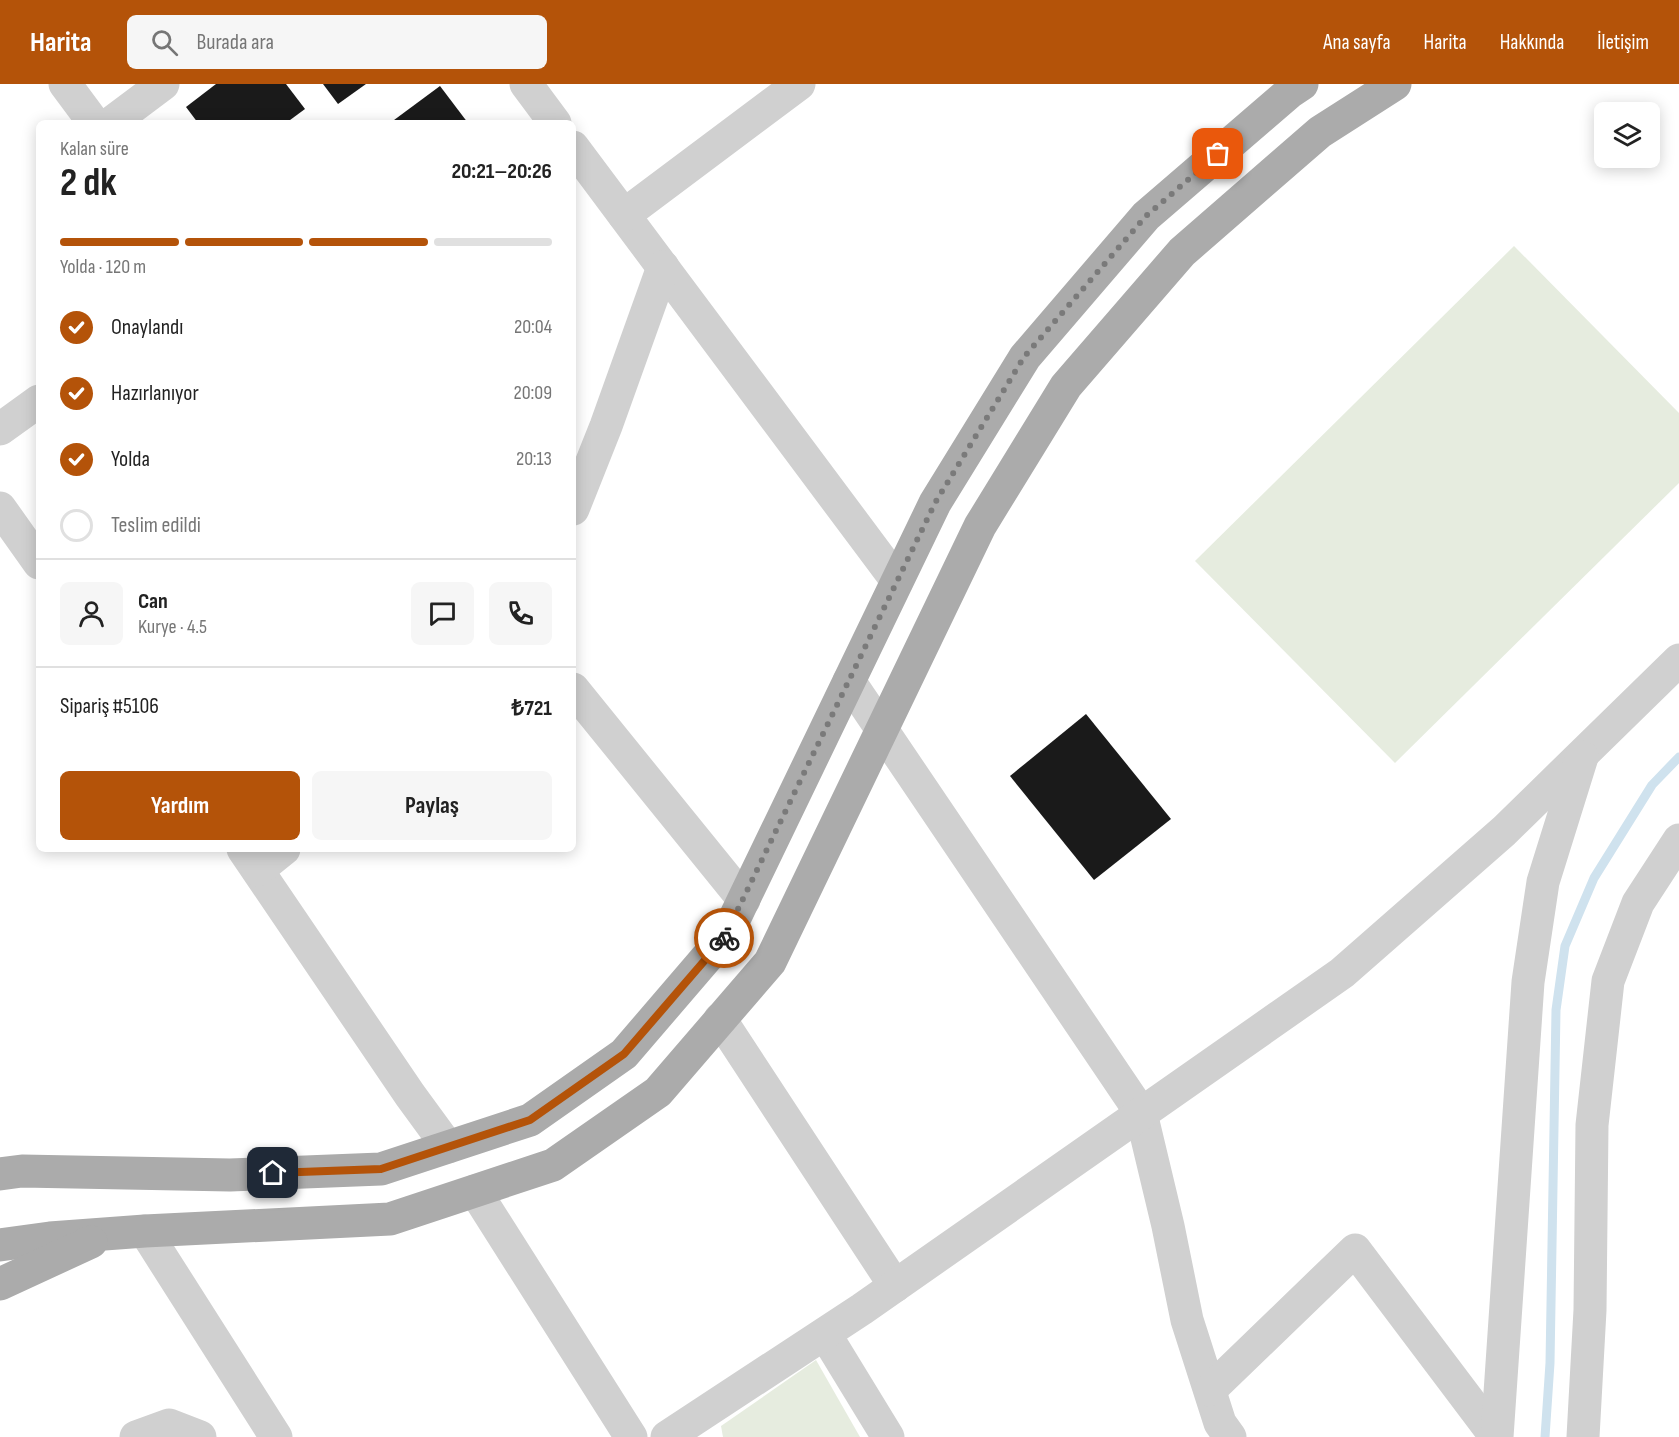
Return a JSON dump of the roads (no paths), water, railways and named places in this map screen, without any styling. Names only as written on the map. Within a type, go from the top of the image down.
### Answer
[{"type":"main road","points":[[0,1174],[22,1171],[230,1175],[381,1169],[530,1120],[624,1054],[727,934],[935,503],[1024,357],[1146,216],[1302,84]]},
{"type":"main road","points":[[0,1245],[50,1238],[145,1231],[390,1219],[553,1165],[658,1092],[770,962],[980,526],[1066,386],[1182,252],[1320,132],[1395,84]]},
{"type":"main road","points":[[0,1284],[107,1234]]},
{"type":"street","points":[[65,84],[92,120]]},
{"type":"street","points":[[115,120],[163,84]]},
{"type":"street","points":[[526,84],[553,120]]},
{"type":"street","points":[[624,215],[799,84]]},
{"type":"street","points":[[576,151],[897,581]]},
{"type":"street","points":[[576,501],[606,426],[663,267]]},
{"type":"street","points":[[0,429],[36,403]]},
{"type":"street","points":[[0,508],[36,559]]},
{"type":"street","points":[[685,1432],[1342,973],[1504,831],[1679,660]]},
{"type":"street","points":[[849,681],[1141,1113],[1168,1226],[1187,1320],[1210,1390],[1216,1432]]},
{"type":"street","points":[[576,693],[744,900]]},
{"type":"street","points":[[1496,1437],[1528,982],[1543,882],[1582,754]]},
{"type":"street","points":[[1583,1437],[1590,1310],[1592,1125],[1608,981],[1638,903],[1679,840]]},
{"type":"street","points":[[275,852],[250,860],[448,1147]]},
{"type":"street","points":[[720,1019],[895,1286]]},
{"type":"street","points":[[476,1191],[631,1437]]},
{"type":"street","points":[[145,1231],[276,1437]]},
{"type":"street","points":[[1210,1390],[1355,1250],[1496,1437]]},
{"type":"street","points":[[825,1334],[888,1437]]},
{"type":"street","points":[[136,1437],[169,1425],[200,1437]]},
{"type":"waterway","points":[[1545,1437],[1550,1363],[1556,1010],[1565,946],[1594,878],[1652,785],[1679,757]]}]
